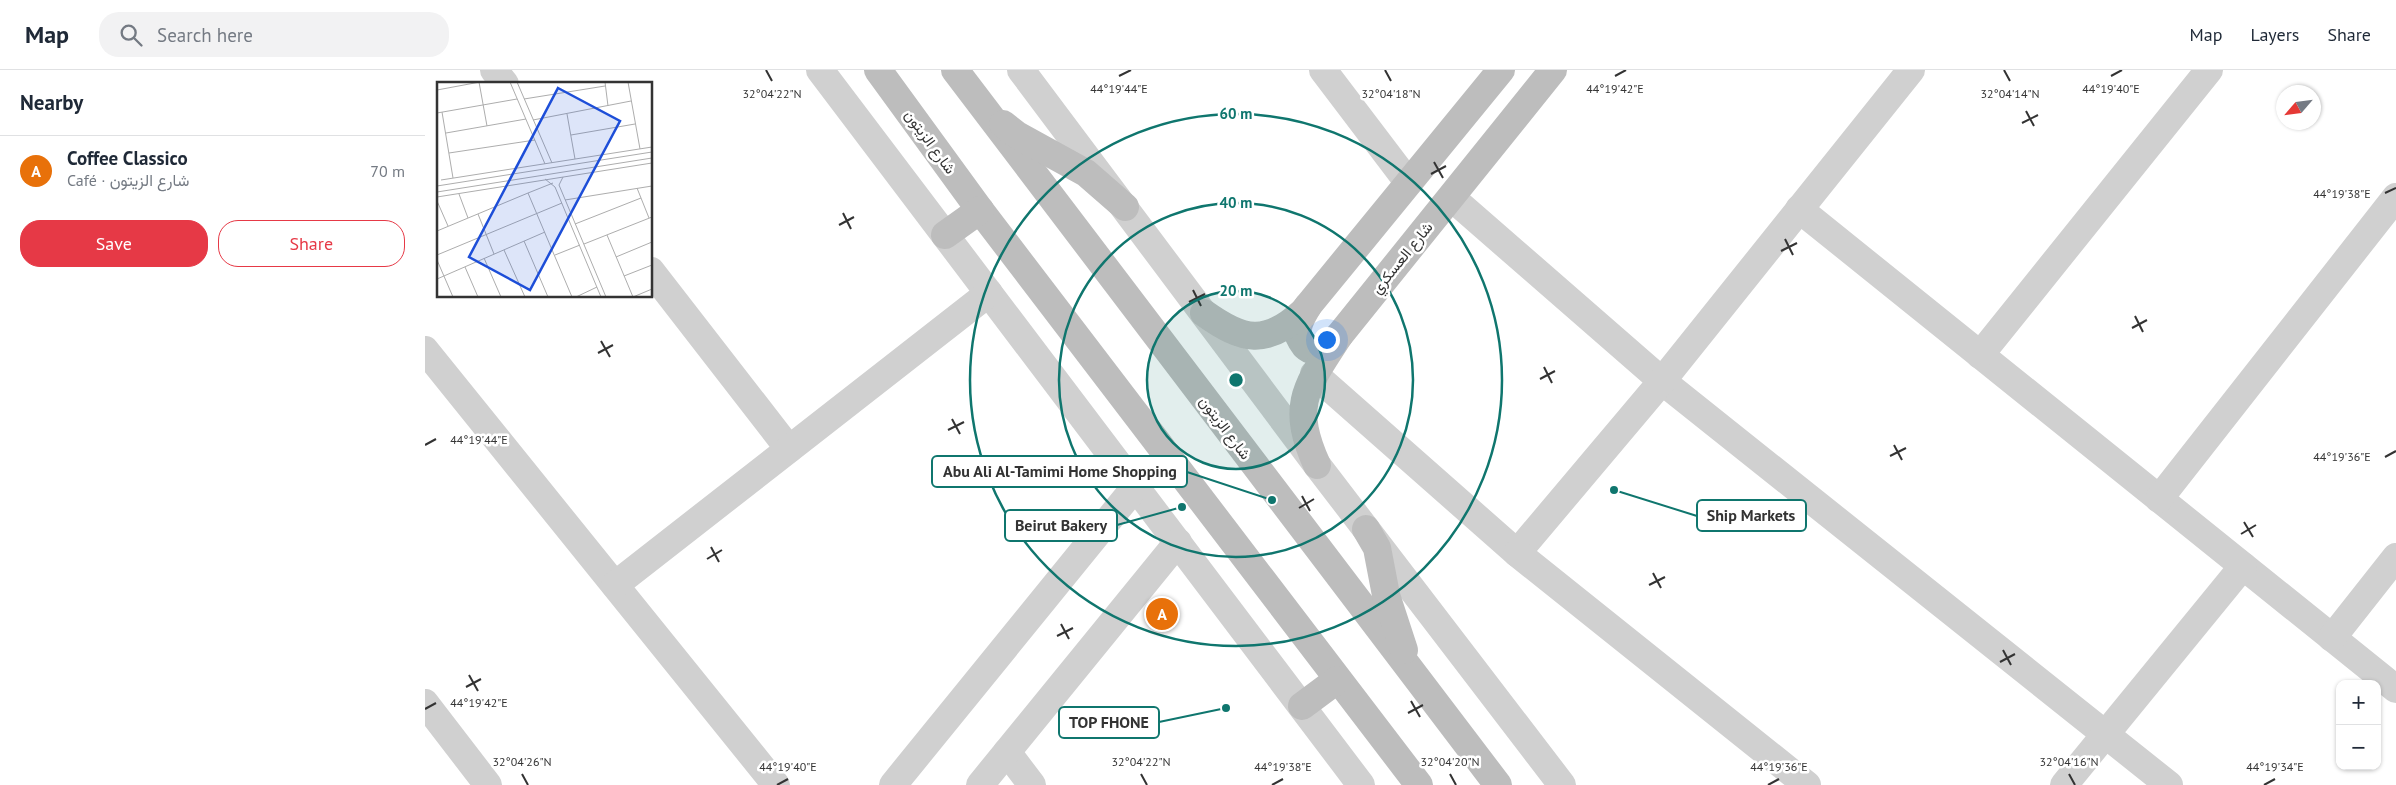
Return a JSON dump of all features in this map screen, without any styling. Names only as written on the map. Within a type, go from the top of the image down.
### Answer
[{"type":"main road","name":"شارع الزيتون","points":[[878,70],[980,210],[1419,785]]},
{"type":"main road","name":"شارع الزيتون","points":[[955,70],[1498,785]]},
{"type":"main road","points":[[1204,313],[1223,326],[1247,336],[1267,335],[1286,327],[1310,303],[1501,70]]},
{"type":"main road","name":"شارع العسكري","points":[[1317,465],[1308,444],[1303,424],[1303,406],[1307,389],[1315,374],[1339,336],[1452,198],[1553,70]]},
{"type":"main road","points":[[976,100],[1017,135],[1086,173],[1125,207]]},
{"type":"main road","points":[[945,235],[980,210]]},
{"type":"main road","points":[[1310,303],[1300,321],[1298,332],[1307,348],[1315,350],[1330,345],[1339,336]]},
{"type":"main road","points":[[1367,529],[1377,548],[1386,595],[1405,654],[1423,687]]},
{"type":"main road","points":[[1302,706],[1337,680]]},
{"type":"street","points":[[494,70],[503,82]]},
{"type":"street","points":[[820,70],[1361,785]]},
{"type":"street","points":[[1021,70],[1317,465],[1562,785]]},
{"type":"street","points":[[1323,70],[1408,182]]},
{"type":"street","points":[[1517,553],[1663,381],[1911,70]]},
{"type":"street","points":[[1979,355],[2209,70]]},
{"type":"street","points":[[2159,500],[2396,197]]},
{"type":"street","points":[[1452,198],[1663,381],[2169,785]]},
{"type":"street","points":[[1799,210],[2396,689]]},
{"type":"street","points":[[653,274],[789,449]]},
{"type":"street","points":[[615,585],[989,293]]},
{"type":"street","points":[[425,350],[776,785]]},
{"type":"street","points":[[1315,374],[1517,553],[1807,785]]},
{"type":"street","points":[[893,785],[1136,486]]},
{"type":"street","points":[[980,785],[1178,542]]},
{"type":"street","points":[[2332,638],[2396,557]]},
{"type":"street","points":[[2064,785],[2243,566]]},
{"type":"street","points":[[425,703],[488,785]]},
{"type":"street","points":[[1007,752],[1032,785]]},
{"type":"place","name":"Ship Markets","points":[[1614,490]]},
{"type":"place","name":"Abu Ali Al-Tamimi Home Shopping","points":[[1272,500]]},
{"type":"place","name":"Beirut Bakery","points":[[1182,507]]},
{"type":"place","name":"Coffee Classico","points":[[1162,614]]},
{"type":"place","name":"TOP FHONE","points":[[1226,708]]}]
